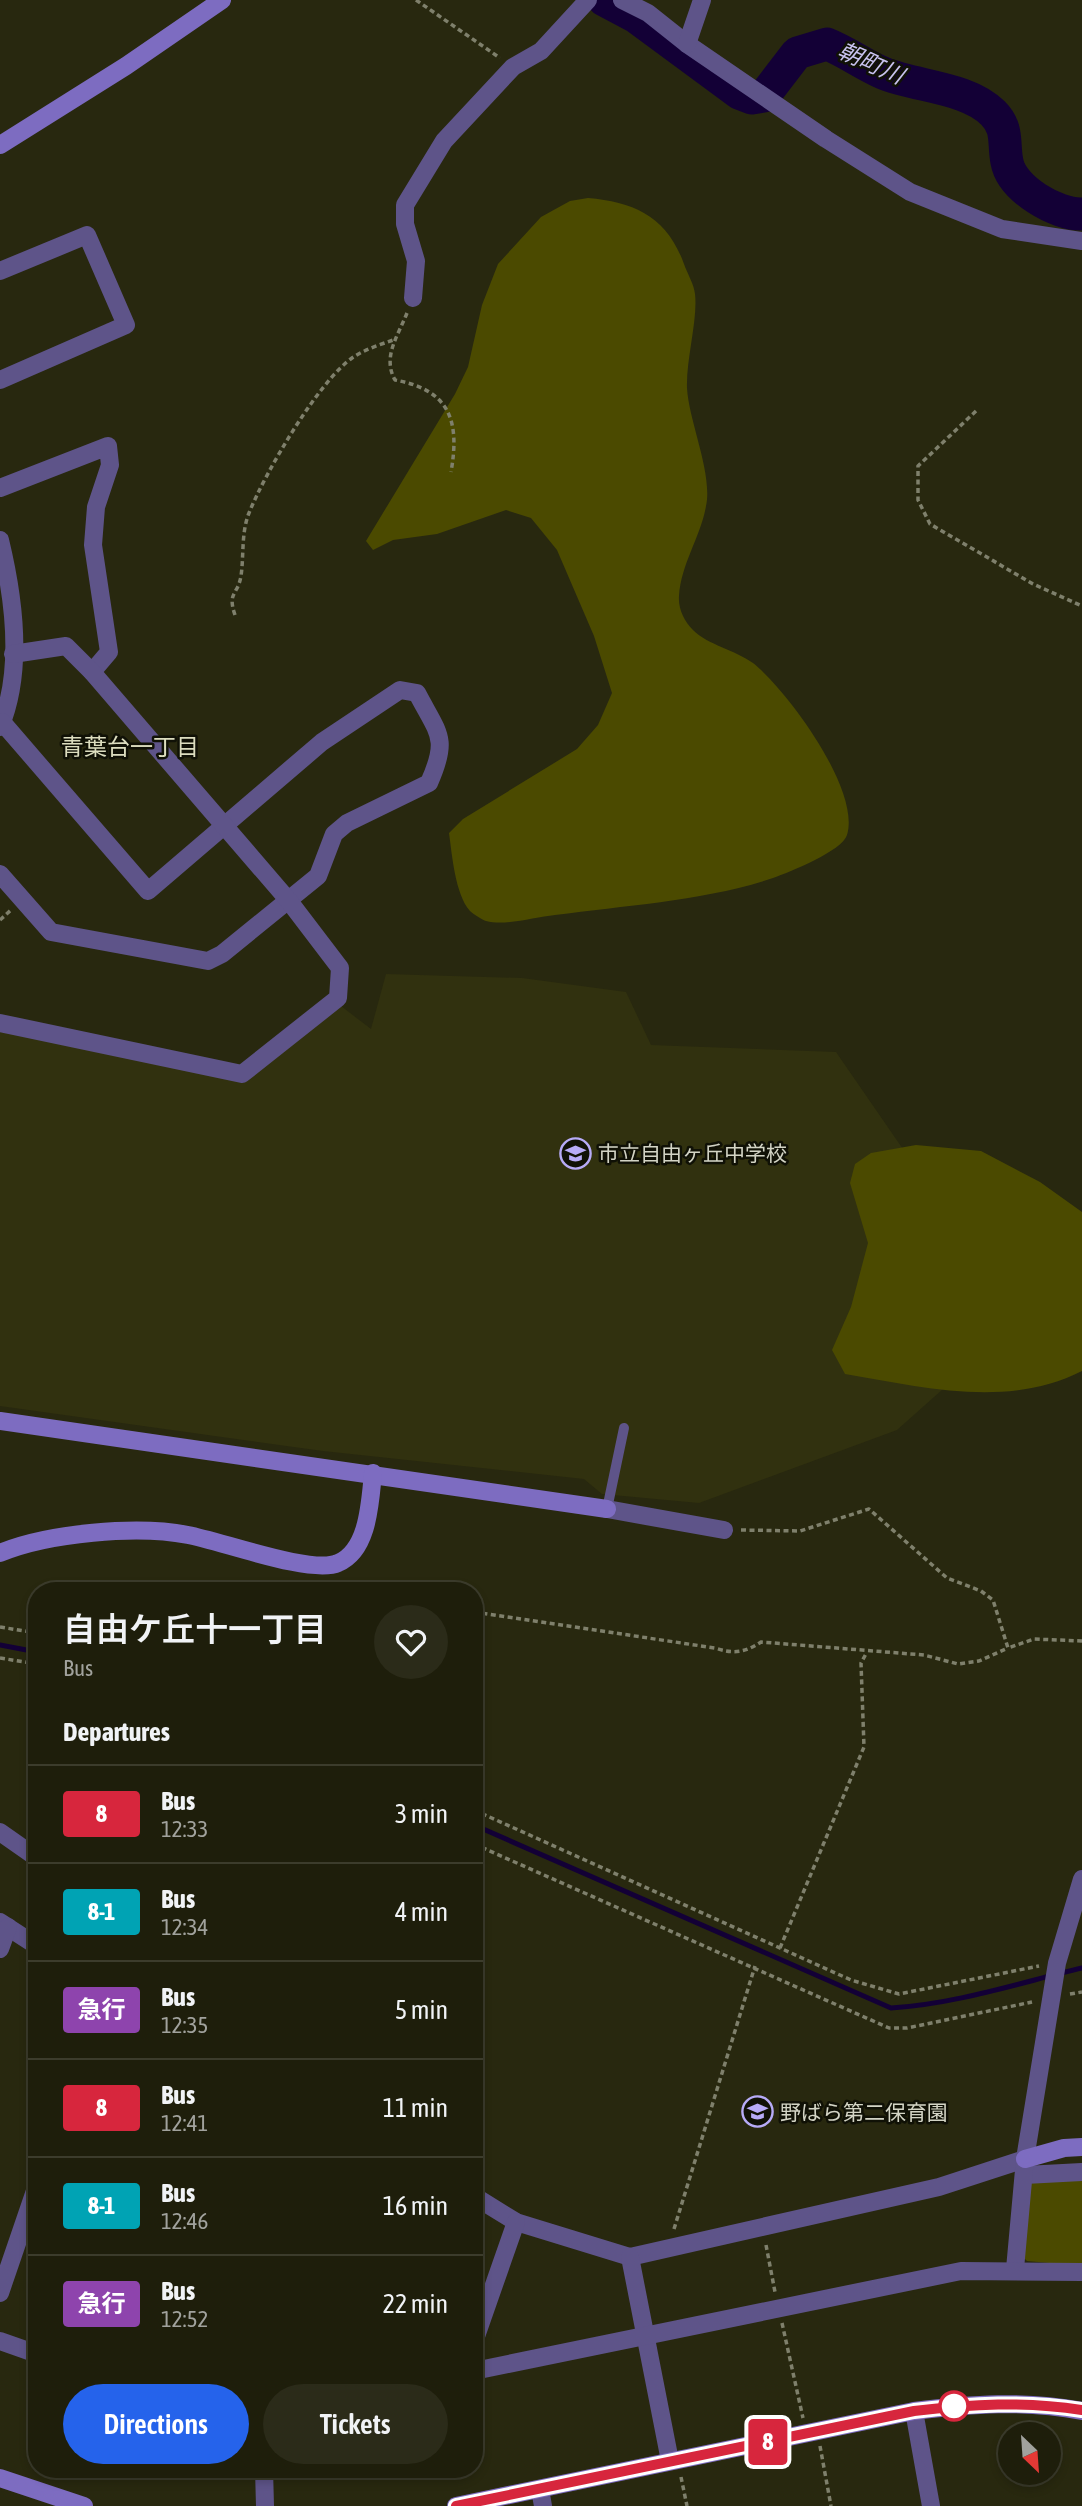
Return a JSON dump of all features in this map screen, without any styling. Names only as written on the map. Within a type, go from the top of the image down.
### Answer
[{"type":"street","points":[[0,145],[126,66],[222,0]]},
{"type":"street","points":[[413,298],[416,261],[405,224],[405,205],[444,141],[513,68],[541,51],[588,0]]},
{"type":"street","points":[[622,0],[648,13],[687,44],[826,139],[910,192],[1002,229],[1082,241]]},
{"type":"street","points":[[687,44],[702,0]]},
{"type":"street","points":[[0,271],[87,235],[126,325],[0,380]]},
{"type":"street","points":[[0,488],[108,446],[110,465],[96,507],[93,545],[109,652],[92,672]]},
{"type":"street","points":[[0,541],[13,654],[1,724],[148,891],[322,742],[400,690],[417,693],[437,732],[442,754],[429,783],[346,823],[334,834],[318,876],[222,954],[208,961],[51,932],[0,874]]},
{"type":"street","points":[[0,1023],[242,1074],[338,998],[340,968],[289,901],[92,672],[65,646],[13,654]]},
{"type":"street","points":[[0,1420],[373,1473],[724,1530]]},
{"type":"street","points":[[0,1553],[40,1539],[150,1531],[185,1534],[314,1567],[338,1564],[349,1556],[359,1541],[369,1511],[373,1473]]},
{"type":"street","points":[[0,1832],[28,1852]]},
{"type":"street","points":[[1015,2269],[1025,2167],[1057,1963],[1082,1879]]},
{"type":"street","points":[[0,1950],[4,1924],[28,1940]]},
{"type":"street","points":[[483,2202],[516,2222],[630,2257],[1025,2167],[1064,2148],[1082,2147]]},
{"type":"street","points":[[1025,2167],[1082,2172]]},
{"type":"street","points":[[2,2282],[28,2210]]},
{"type":"street","points":[[483,2316],[516,2222]]},
{"type":"street","points":[[630,2257],[674,2460]]},
{"type":"street","points":[[483,2369],[961,2271],[1015,2269],[1082,2272]]},
{"type":"street","points":[[0,2341],[28,2351]]},
{"type":"street","points":[[456,2506],[542,2498],[674,2460],[914,2411],[978,2403],[1045,2404],[1082,2410]]},
{"type":"street","points":[[914,2411],[932,2506]]},
{"type":"street","points":[[0,2478],[83,2506]]},
{"type":"street","points":[[264,2478],[265,2506]]},
{"type":"lane","points":[[607,1509],[624,1428]]},
{"type":"path","points":[[416,0],[513,68]]},
{"type":"path","points":[[413,298],[390,352],[389,369],[395,380],[418,384],[441,402],[451,415],[455,447],[451,472]]},
{"type":"path","points":[[235,615],[232,594],[241,577],[240,562],[248,514],[276,460],[324,389],[351,359],[396,339]]},
{"type":"path","points":[[976,411],[918,466],[918,500],[930,524],[1033,584],[1082,606]]},
{"type":"path","points":[[724,1530],[800,1531],[869,1509],[947,1578],[981,1591],[993,1600],[1008,1648]]},
{"type":"path","points":[[483,1613],[715,1647],[729,1652],[747,1651],[761,1642],[924,1655],[958,1664],[979,1661],[1034,1639],[1082,1641]]},
{"type":"path","points":[[0,1627],[28,1632]]},
{"type":"path","points":[[780,1948],[864,1747],[861,1663],[867,1651]]},
{"type":"path","points":[[0,1657],[28,1662]]},
{"type":"path","points":[[483,1814],[851,1980],[900,1994],[1057,1963]]},
{"type":"path","points":[[483,1848],[755,1966],[889,2028],[907,2028],[1052,1998]]},
{"type":"path","points":[[674,2249],[672,2236],[755,1966]]},
{"type":"path","points":[[765,2240],[779,2309],[831,2506]]},
{"type":"path","points":[[674,2460],[687,2506]]},
{"type":"shaded area","points":[[588,198],[635,208],[659,224],[677,248],[694,290],[695,315],[687,388],[704,464],[707,493],[700,528],[681,584],[679,601],[682,614],[699,635],[753,663],[801,717],[818,742],[843,793],[848,816],[847,835],[836,848],[814,860],[747,886],[665,901],[511,922],[486,921],[470,911],[461,895],[449,833],[463,819],[577,749],[598,725],[612,693],[594,636],[557,550],[531,518],[506,510],[437,534],[393,540],[373,550],[366,541],[455,394],[468,367],[482,305],[498,264],[541,217],[570,201]]},
{"type":"shaded area","points":[[386,974],[522,978],[626,992],[651,1045],[836,1052],[945,1210],[979,1357],[897,1430],[699,1503],[602,1494],[584,1479],[323,1451],[0,1406],[0,1030],[244,1083],[341,1006],[371,1029]]},
{"type":"shaded area","points":[[916,1145],[981,1151],[1040,1182],[1082,1212],[1082,1371],[1054,1383],[995,1392],[934,1389],[845,1374],[832,1350],[851,1307],[868,1243],[850,1183],[855,1164],[871,1153]]},
{"type":"shaded area","points":[[1082,2178],[1082,2266],[1027,2261],[1021,2255],[1030,2185],[1038,2179]]},
{"type":"waterway","name":"朝町川","points":[[604,0],[636,17],[739,93],[752,98],[764,96],[797,53],[827,44],[896,78],[970,98],[982,104],[998,119],[1004,136],[1007,162],[1017,182],[1049,205],[1082,214]]},
{"type":"waterway","points":[[0,1645],[28,1650]]},
{"type":"waterway","points":[[483,1829],[891,2008],[963,1998],[1082,1968]]},
{"type":"bus line","name":"8","points":[[456,2506],[914,2411],[978,2403],[1045,2404],[1082,2410]]},
{"type":"place","name":"市立自由ヶ丘中学校","points":[[575,1153]]},
{"type":"place","name":"野ばら第二保育園","points":[[757,2112]]},
{"type":"district","name":"青葉台一丁目","points":[[130,747]]}]
